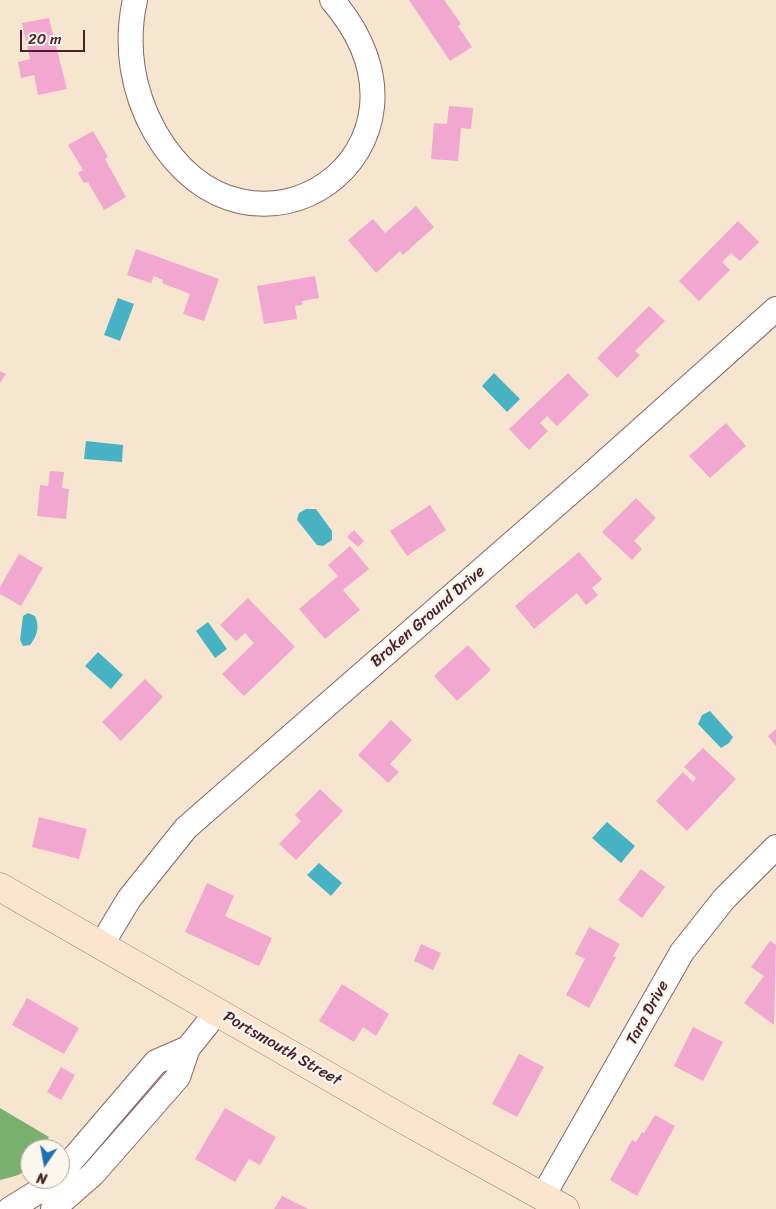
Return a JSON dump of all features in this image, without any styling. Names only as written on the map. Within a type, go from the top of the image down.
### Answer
[{"type":"street","points":[[135,0],[130,35],[132,69],[145,112],[169,154],[192,177],[220,194],[238,200],[261,204],[284,202],[306,196],[326,185],[358,153],[367,132],[373,110],[373,83],[366,56],[354,31],[332,0]]},
{"type":"street","name":"Broken Ground Drive","points":[[102,944],[129,900],[186,828],[580,485],[776,309]]},
{"type":"street","name":"Tara Drive","points":[[554,1203],[682,952],[718,906],[749,871],[776,847]]},
{"type":"street","name":"Portsmouth Street","points":[[0,887],[554,1203]]},
{"type":"street","points":[[53,1209],[94,1174],[178,1077],[188,1048],[217,1012]]},
{"type":"street","points":[[70,1162],[156,1062],[188,1048]]},
{"type":"street","points":[[10,1209],[41,1189]]},
{"type":"green space","points":[[0,1108],[49,1137],[48,1139],[20,1139],[20,1174],[0,1180]]},
{"type":"water","points":[[118,298],[134,304],[120,341],[104,335]]},
{"type":"water","points":[[494,373],[520,399],[507,412],[482,386]]},
{"type":"water","points":[[86,441],[123,445],[122,462],[84,459]]},
{"type":"water","points":[[306,509],[316,509],[332,531],[332,540],[323,546],[317,545],[297,520],[299,513]]},
{"type":"water","points":[[28,613],[35,616],[37,631],[30,645],[23,646],[20,640],[23,616]]},
{"type":"water","points":[[208,622],[227,649],[215,658],[196,631]]},
{"type":"water","points":[[98,652],[123,675],[111,689],[85,666]]},
{"type":"water","points":[[710,711],[733,737],[729,743],[721,748],[698,724],[702,715]]},
{"type":"water","points":[[607,822],[635,846],[621,863],[592,838]]},
{"type":"water","points":[[319,863],[342,883],[331,896],[307,875]]},
{"type":"building","points":[[409,0],[444,0],[461,24],[458,26],[472,47],[450,61]]},
{"type":"building","points":[[49,18],[67,89],[38,95],[34,75],[21,78],[18,62],[30,59],[22,23]]},
{"type":"building","points":[[449,106],[473,108],[471,129],[461,128],[458,161],[431,159],[434,123],[447,124]]},
{"type":"building","points":[[93,131],[108,157],[105,159],[126,197],[104,210],[88,182],[84,183],[78,173],[83,170],[68,145]]},
{"type":"building","points":[[416,206],[434,227],[403,255],[400,251],[376,273],[348,240],[373,219],[385,233]]},
{"type":"building","points":[[738,221],[759,242],[740,261],[731,253],[722,262],[730,270],[699,301],[679,281]]},
{"type":"building","points":[[136,249],[219,279],[204,321],[183,314],[190,294],[162,283],[163,280],[154,276],[151,283],[127,275]]},
{"type":"building","points":[[315,276],[319,298],[302,301],[302,305],[295,306],[297,319],[264,324],[257,286]]},
{"type":"building","points":[[649,306],[665,321],[635,351],[640,355],[617,378],[597,358]]},
{"type":"building","points":[[0,371],[6,374],[0,383]]},
{"type":"building","points":[[568,373],[589,395],[557,426],[547,416],[540,423],[548,431],[529,450],[509,429]]},
{"type":"building","points":[[726,423],[746,446],[710,478],[689,456]]},
{"type":"building","points":[[50,471],[64,472],[62,488],[69,489],[66,519],[37,516],[40,485],[48,486]]},
{"type":"building","points":[[636,498],[656,518],[634,541],[642,549],[632,560],[602,532]]},
{"type":"building","points":[[430,505],[446,530],[407,556],[390,531]]},
{"type":"building","points":[[354,530],[364,541],[358,547],[347,537]]},
{"type":"building","points":[[350,546],[369,569],[343,590],[360,610],[325,639],[299,609],[338,576],[328,565]]},
{"type":"building","points":[[579,552],[602,579],[592,588],[598,595],[586,605],[577,593],[534,629],[515,606]]},
{"type":"building","points":[[19,554],[43,568],[21,606],[0,594],[0,587]]},
{"type":"building","points":[[248,598],[295,647],[244,696],[222,674],[254,643],[245,633],[236,641],[220,625]]},
{"type":"building","points":[[468,645],[491,670],[457,701],[434,676]]},
{"type":"building","points":[[145,679],[163,697],[121,741],[102,722]]},
{"type":"building","points":[[391,720],[412,740],[390,764],[399,772],[388,783],[358,755]]},
{"type":"building","points":[[776,729],[776,746],[768,736]]},
{"type":"building","points":[[703,748],[736,779],[687,831],[656,801],[683,772],[693,782],[696,778],[684,767]]},
{"type":"building","points":[[320,789],[343,811],[296,860],[279,844],[301,821],[295,815]]},
{"type":"building","points":[[39,817],[87,829],[79,859],[32,847]]},
{"type":"building","points":[[641,869],[665,887],[642,918],[618,900]]},
{"type":"building","points":[[207,883],[234,896],[225,916],[272,938],[259,966],[185,932]]},
{"type":"building","points":[[589,927],[620,944],[613,956],[616,957],[589,1008],[566,995],[585,959],[575,954]]},
{"type":"building","points":[[770,941],[776,945],[774,1025],[744,1003],[764,976],[751,967]]},
{"type":"building","points":[[421,944],[441,953],[433,970],[414,961]]},
{"type":"building","points":[[342,984],[389,1014],[376,1036],[363,1027],[354,1042],[319,1021]]},
{"type":"building","points":[[27,998],[79,1028],[64,1054],[12,1025]]},
{"type":"building","points":[[693,1027],[723,1042],[703,1081],[674,1066]]},
{"type":"building","points":[[519,1054],[544,1067],[517,1117],[492,1104]]},
{"type":"building","points":[[61,1067],[75,1075],[61,1100],[47,1092]]},
{"type":"building","points":[[225,1108],[276,1137],[260,1165],[249,1159],[235,1182],[195,1159]]},
{"type":"building","points":[[655,1115],[675,1126],[637,1196],[610,1180],[632,1140],[636,1142]]},
{"type":"building","points":[[282,1196],[308,1209],[274,1209]]}]
